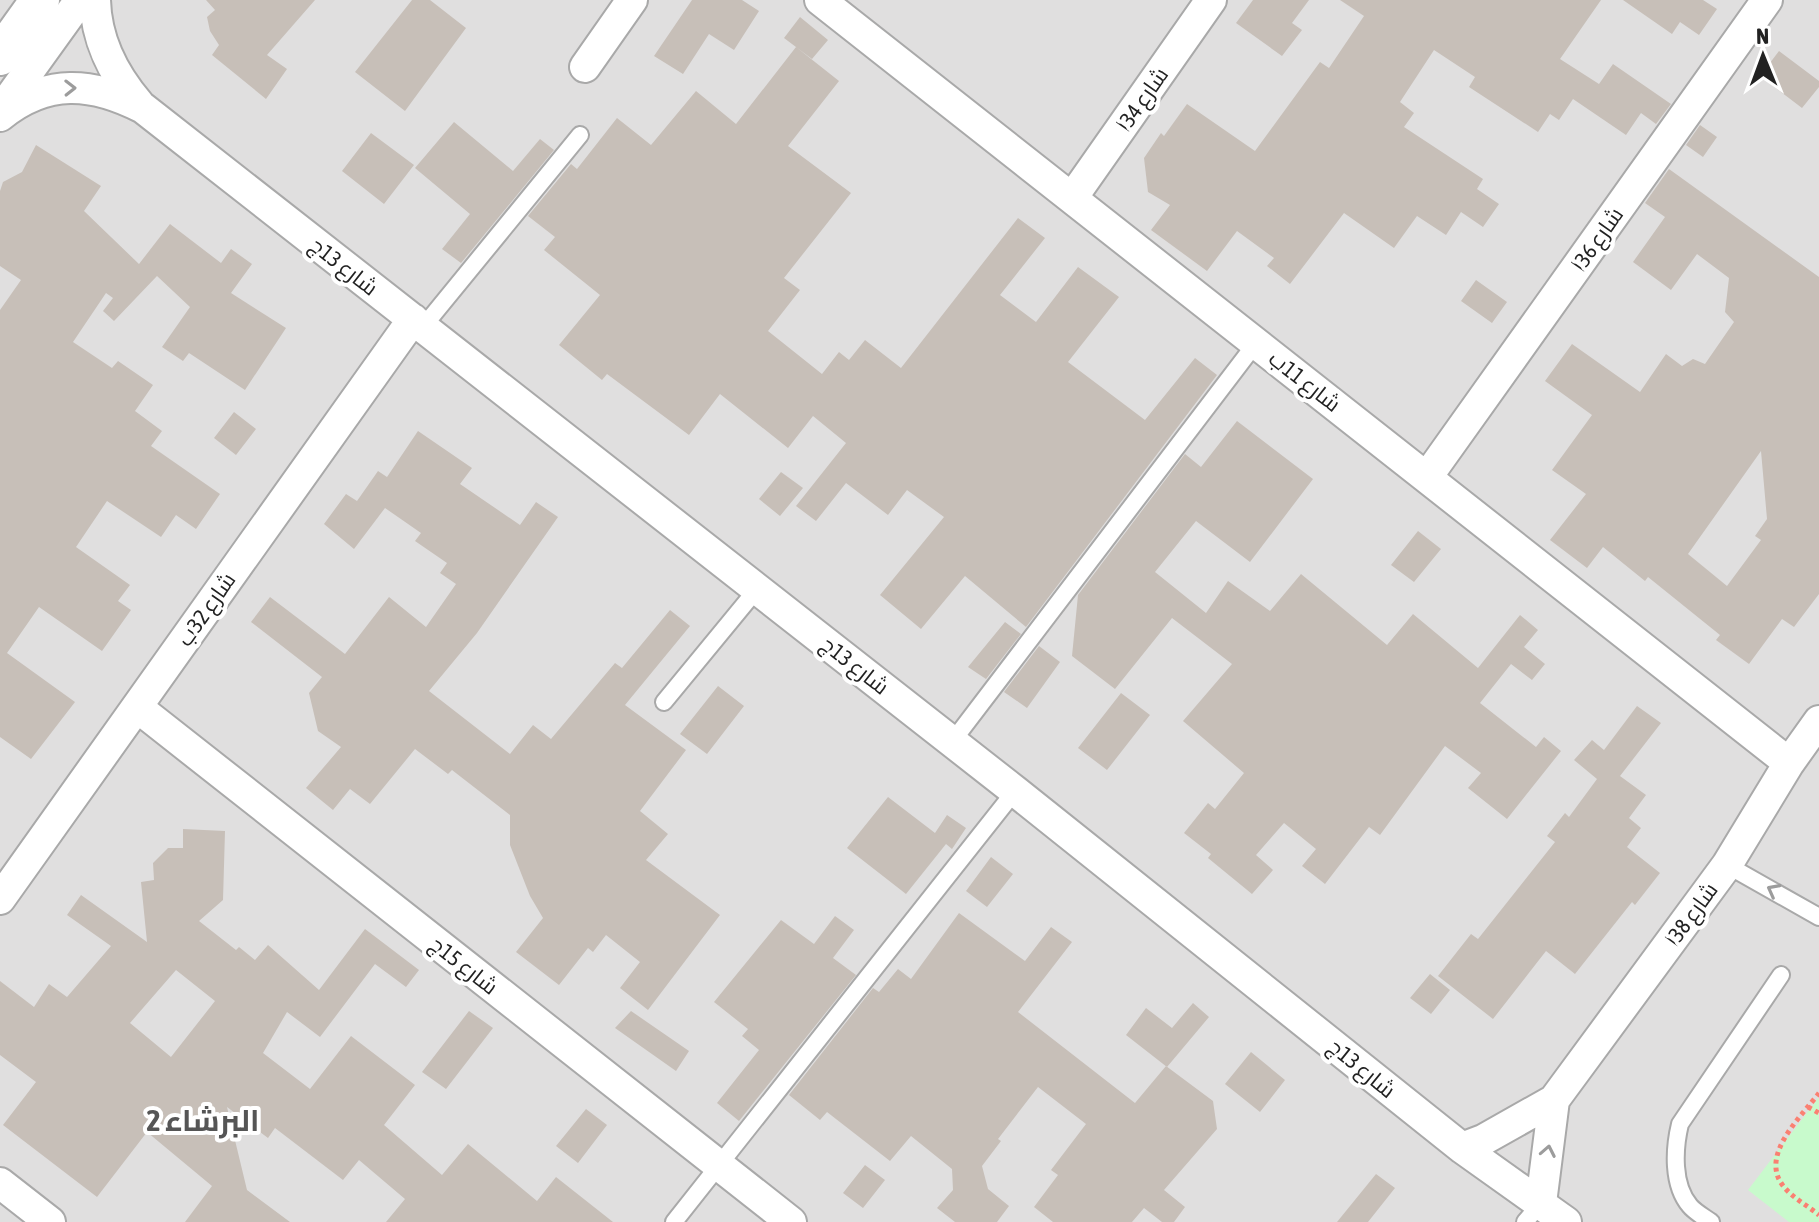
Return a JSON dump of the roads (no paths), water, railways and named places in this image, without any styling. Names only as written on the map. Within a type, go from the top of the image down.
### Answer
[{"type":"street","points":[[0,56],[40,0]]},
{"type":"street","points":[[0,114],[80,0]]},
{"type":"street","name":"شارع 13ج","points":[[95,0],[110,61],[123,86],[143,108],[1015,791],[1462,1148],[1533,1212],[1566,1222]]},
{"type":"street","points":[[585,67],[632,0]]},
{"type":"street","name":"شارع 11ب","points":[[820,0],[1789,763]]},
{"type":"street","name":"شارع 34ا","points":[[1072,198],[1211,0]]},
{"type":"street","name":"شارع 36ا","points":[[1427,477],[1767,0]]},
{"type":"street","name":"شارع 13ج","points":[[0,114],[32,95],[76,87],[99,90],[143,108]]},
{"type":"street","name":"شارع 32ب","points":[[4,884],[418,323]]},
{"type":"street","name":"شارع 15ج","points":[[137,707],[791,1222]]},
{"type":"street","name":"شارع 38ا","points":[[1462,1148],[1483,1140],[1554,1100],[1727,865],[1789,763],[1819,721]]},
{"type":"street","name":"شارع 38ا","points":[[1533,1212],[1554,1100]]},
{"type":"street","points":[[0,1183],[50,1222]]},
{"type":"lane","points":[[418,323],[580,135]]},
{"type":"lane","points":[[952,742],[1256,343]]},
{"type":"lane","points":[[664,702],[757,589]]},
{"type":"lane","points":[[674,1222],[1015,791]]},
{"type":"lane","points":[[1727,865],[1819,917]]},
{"type":"lane","points":[[1711,1222],[1689,1206],[1681,1187],[1675,1145],[1680,1124],[1781,975]]},
{"type":"district","name":"البرشاء 2","points":[[203,1121]]}]
